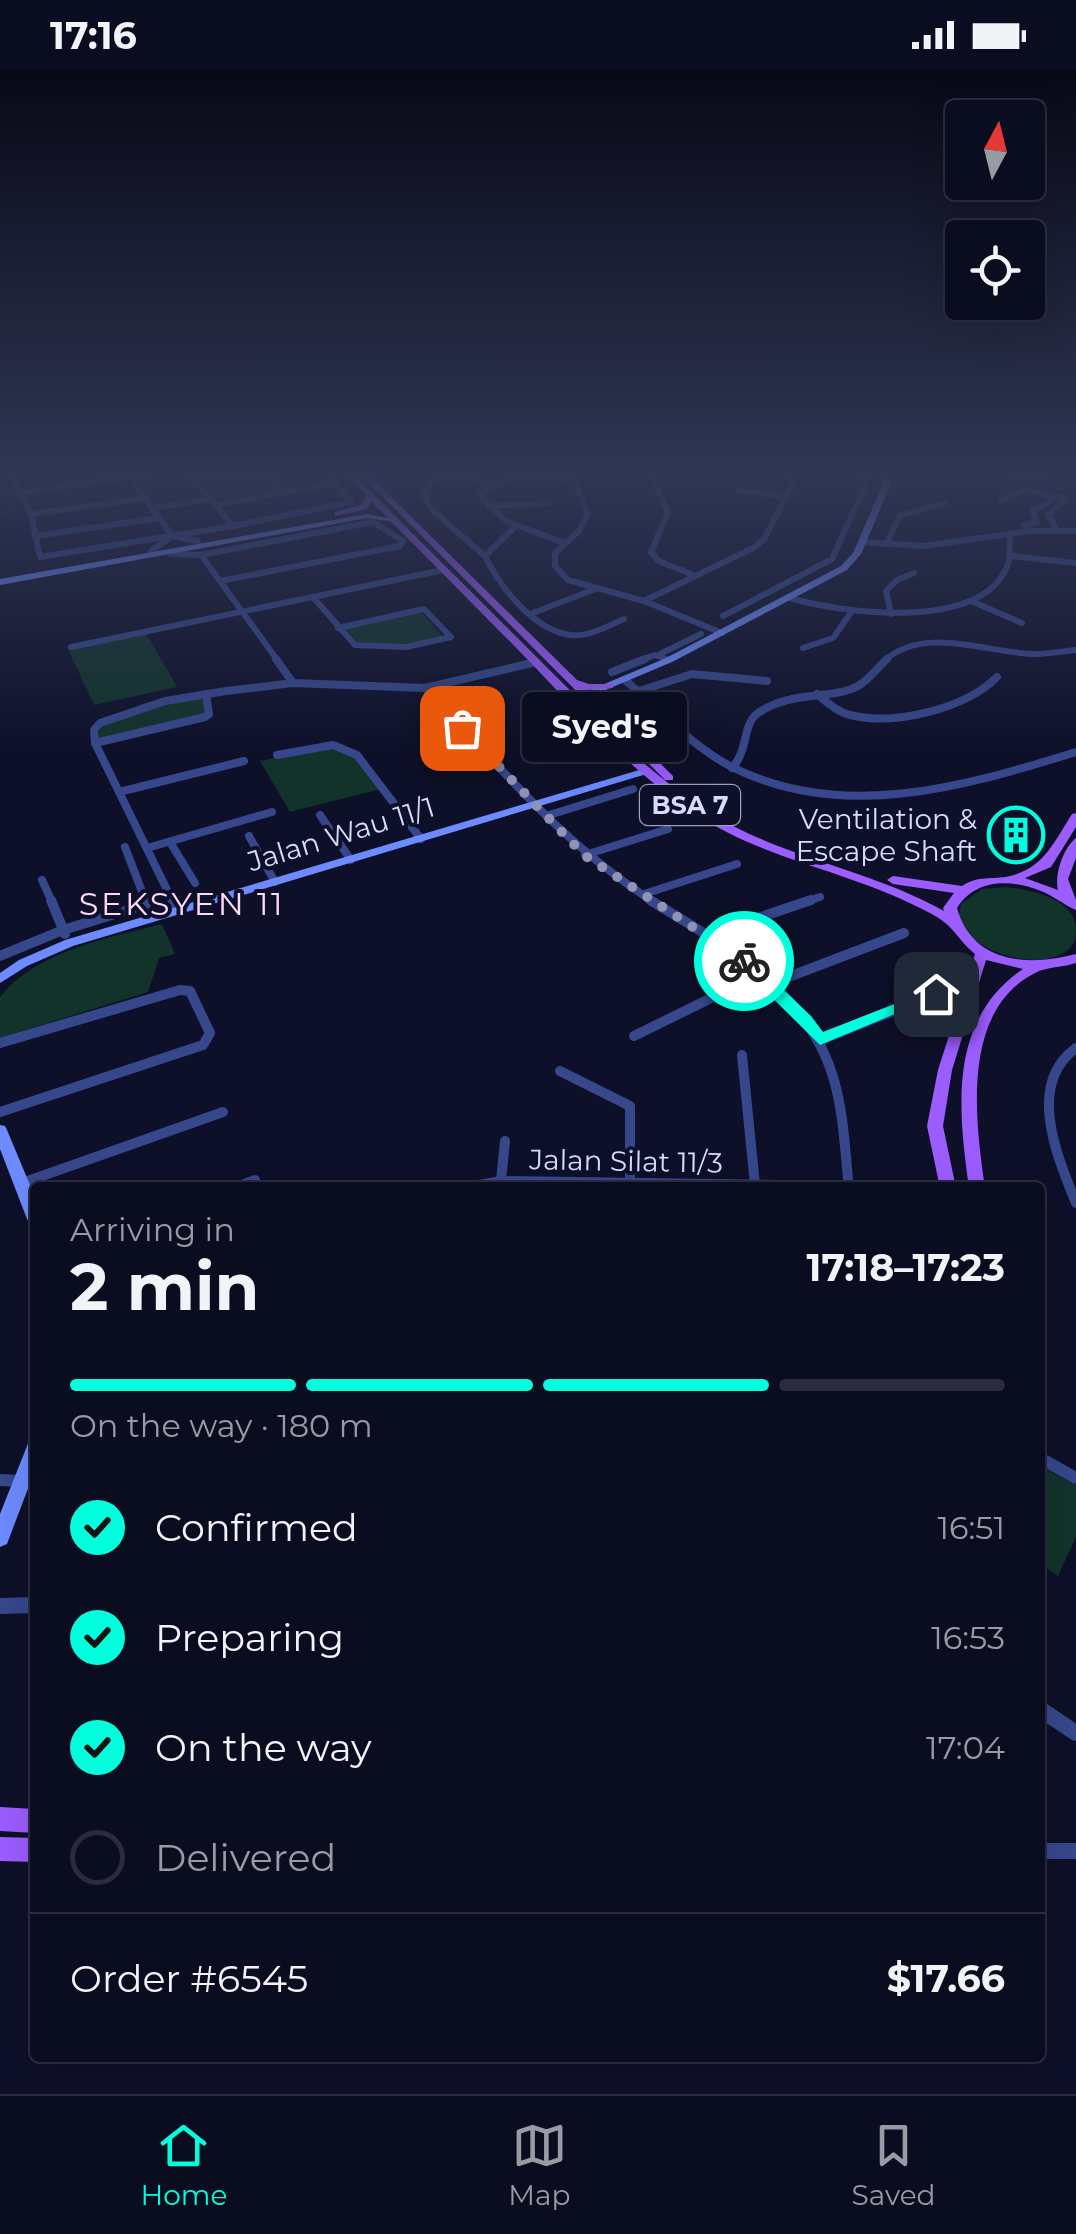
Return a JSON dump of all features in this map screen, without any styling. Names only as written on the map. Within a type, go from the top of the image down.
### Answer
[{"type":"main road","points":[[0,574],[56,565]]},
{"type":"main road","points":[[0,582],[100,565]]},
{"type":"main road","name":"BSA 7","points":[[438,565],[536,662],[682,791],[790,848],[886,878],[963,890]]},
{"type":"main road","name":"BSA 7","points":[[452,565],[586,695]]},
{"type":"main road","points":[[609,686],[593,712],[581,702],[586,695],[609,686],[625,680],[773,607],[799,602],[846,565]]},
{"type":"main road","points":[[572,681],[588,687],[609,686]]},
{"type":"main road","name":"BSA 7","points":[[593,712],[646,771],[736,833],[812,865],[905,893],[951,920]]},
{"type":"main road","points":[[1008,880],[1047,864],[1076,816]]},
{"type":"main road","points":[[1071,902],[1063,874],[1076,842]]},
{"type":"main road","points":[[1071,902],[1045,888],[991,880],[963,890],[950,908],[951,920],[968,942],[982,952],[1038,966],[1076,958]]},
{"type":"main road","points":[[947,1182],[935,1126],[945,1070],[982,952]]},
{"type":"main road","points":[[976,1182],[966,1118],[970,1071],[981,1027],[1003,986],[1038,966]]},
{"type":"main road","points":[[0,1130],[6,1167],[25,1182],[30,1200]]},
{"type":"main road","points":[[0,1538],[30,1461]]},
{"type":"main road","points":[[0,1820],[30,1821]]},
{"type":"main road","points":[[0,1849],[30,1850]]},
{"type":"street","points":[[208,565],[293,684]]},
{"type":"street","points":[[220,581],[300,565]]},
{"type":"street","points":[[489,565],[494,578],[549,628],[570,636],[624,619]]},
{"type":"street","points":[[555,565],[568,580],[644,601],[722,633]]},
{"type":"street","points":[[671,565],[693,574]]},
{"type":"street","points":[[644,601],[713,565]]},
{"type":"street","points":[[723,616],[820,565]]},
{"type":"street","points":[[799,602],[850,614],[891,614],[971,601],[999,579],[1007,565]]},
{"type":"street","points":[[71,647],[442,570]]},
{"type":"street","points":[[891,614],[888,587],[914,573]]},
{"type":"street","points":[[533,614],[595,589]]},
{"type":"street","points":[[312,597],[338,628],[355,645],[406,648],[451,638],[424,609],[338,628]]},
{"type":"street","points":[[756,600],[773,607]]},
{"type":"street","points":[[971,601],[1022,623]]},
{"type":"street","points":[[802,648],[832,638],[850,614]]},
{"type":"street","points":[[612,672],[665,657],[701,634]]},
{"type":"street","points":[[732,768],[743,756],[748,725],[755,714],[790,698],[862,684],[896,649],[965,643],[1035,654],[1076,650]]},
{"type":"street","points":[[177,910],[95,743],[94,730],[110,717],[165,701],[293,684],[426,688],[536,662]]},
{"type":"street","points":[[638,691],[692,674],[767,680]]},
{"type":"street","points":[[816,694],[842,713],[880,719],[977,694],[997,677]]},
{"type":"street","points":[[625,680],[732,768],[812,792],[871,797],[1022,769],[1076,752]]},
{"type":"street","points":[[426,688],[533,806],[584,855],[708,935],[760,974],[820,1040],[834,1076],[848,1182]]},
{"type":"street","points":[[95,743],[205,718],[209,714],[206,694]]},
{"type":"street","points":[[276,755],[333,745],[357,756],[420,839]]},
{"type":"street","points":[[119,792],[244,761]]},
{"type":"street","name":"Jalan Wau 11/1","points":[[0,979],[66,936],[177,910],[646,771]]},
{"type":"street","points":[[546,816],[633,789]]},
{"type":"street","points":[[146,848],[272,812]]},
{"type":"street","points":[[320,815],[351,860]]},
{"type":"street","points":[[584,855],[668,829]]},
{"type":"street","points":[[249,836],[275,882]]},
{"type":"street","points":[[170,842],[196,883]]},
{"type":"street","points":[[0,956],[66,936],[147,904],[125,847]]},
{"type":"street","points":[[644,894],[737,864]]},
{"type":"street","points":[[42,880],[66,936]]},
{"type":"street","points":[[708,935],[820,898]]},
{"type":"street","points":[[770,984],[904,933]]},
{"type":"street","points":[[634,1036],[760,974]]},
{"type":"street","points":[[0,1043],[160,995],[190,991],[210,1033],[207,1042],[0,1112]]},
{"type":"street","points":[[820,1040],[936,994]]},
{"type":"street","points":[[1076,1048],[1064,1053],[1050,1077],[1049,1095],[1057,1153],[1076,1203]]},
{"type":"street","points":[[742,1055],[754,1182]]},
{"type":"street","points":[[560,1071],[630,1106],[630,1182]]},
{"type":"street","points":[[25,1182],[223,1112]]},
{"type":"street","points":[[501,1181],[504,1141]]},
{"type":"street","points":[[250,1182],[255,1180]]},
{"type":"street","name":"Jalan Silat 11/3","points":[[496,1182],[566,1182]]},
{"type":"street","points":[[1045,1461],[1076,1478]]},
{"type":"street","points":[[0,1480],[23,1481]]},
{"type":"street","points":[[0,1606],[30,1606]]},
{"type":"street","points":[[1045,1712],[1076,1733]]},
{"type":"street","points":[[1045,1851],[1076,1851]]},
{"type":"green space","points":[[422,613],[442,636],[409,645],[357,642],[346,629]]},
{"type":"green space","points":[[146,633],[177,687],[94,705],[68,649]]},
{"type":"green space","points":[[204,696],[207,714],[97,741],[100,730],[123,714]]},
{"type":"green space","points":[[331,746],[356,757],[381,789],[290,812],[260,761]]},
{"type":"green space","points":[[1007,887],[1049,897],[1067,909],[1076,927],[1070,948],[1060,955],[1033,960],[991,950],[970,935],[959,915],[961,904],[982,889]]},
{"type":"green space","points":[[162,924],[175,954],[159,958],[148,992],[0,1038],[0,997],[33,968],[74,948]]},
{"type":"green space","points":[[1045,1469],[1076,1485],[1076,1537],[1058,1576],[1045,1567]]},
{"type":"way so far","points":[[462,728],[584,855],[744,961]]},
{"type":"place","name":"Syed's","points":[[462,728]]},
{"type":"place","name":"Ventilation & Escape Shaft","points":[[1016,835]]},
{"type":"district","name":"SEKSYEN 11","points":[[182,904]]},
{"type":"route","points":[[744,961],[806,1020],[820,1040],[936,994]]}]
